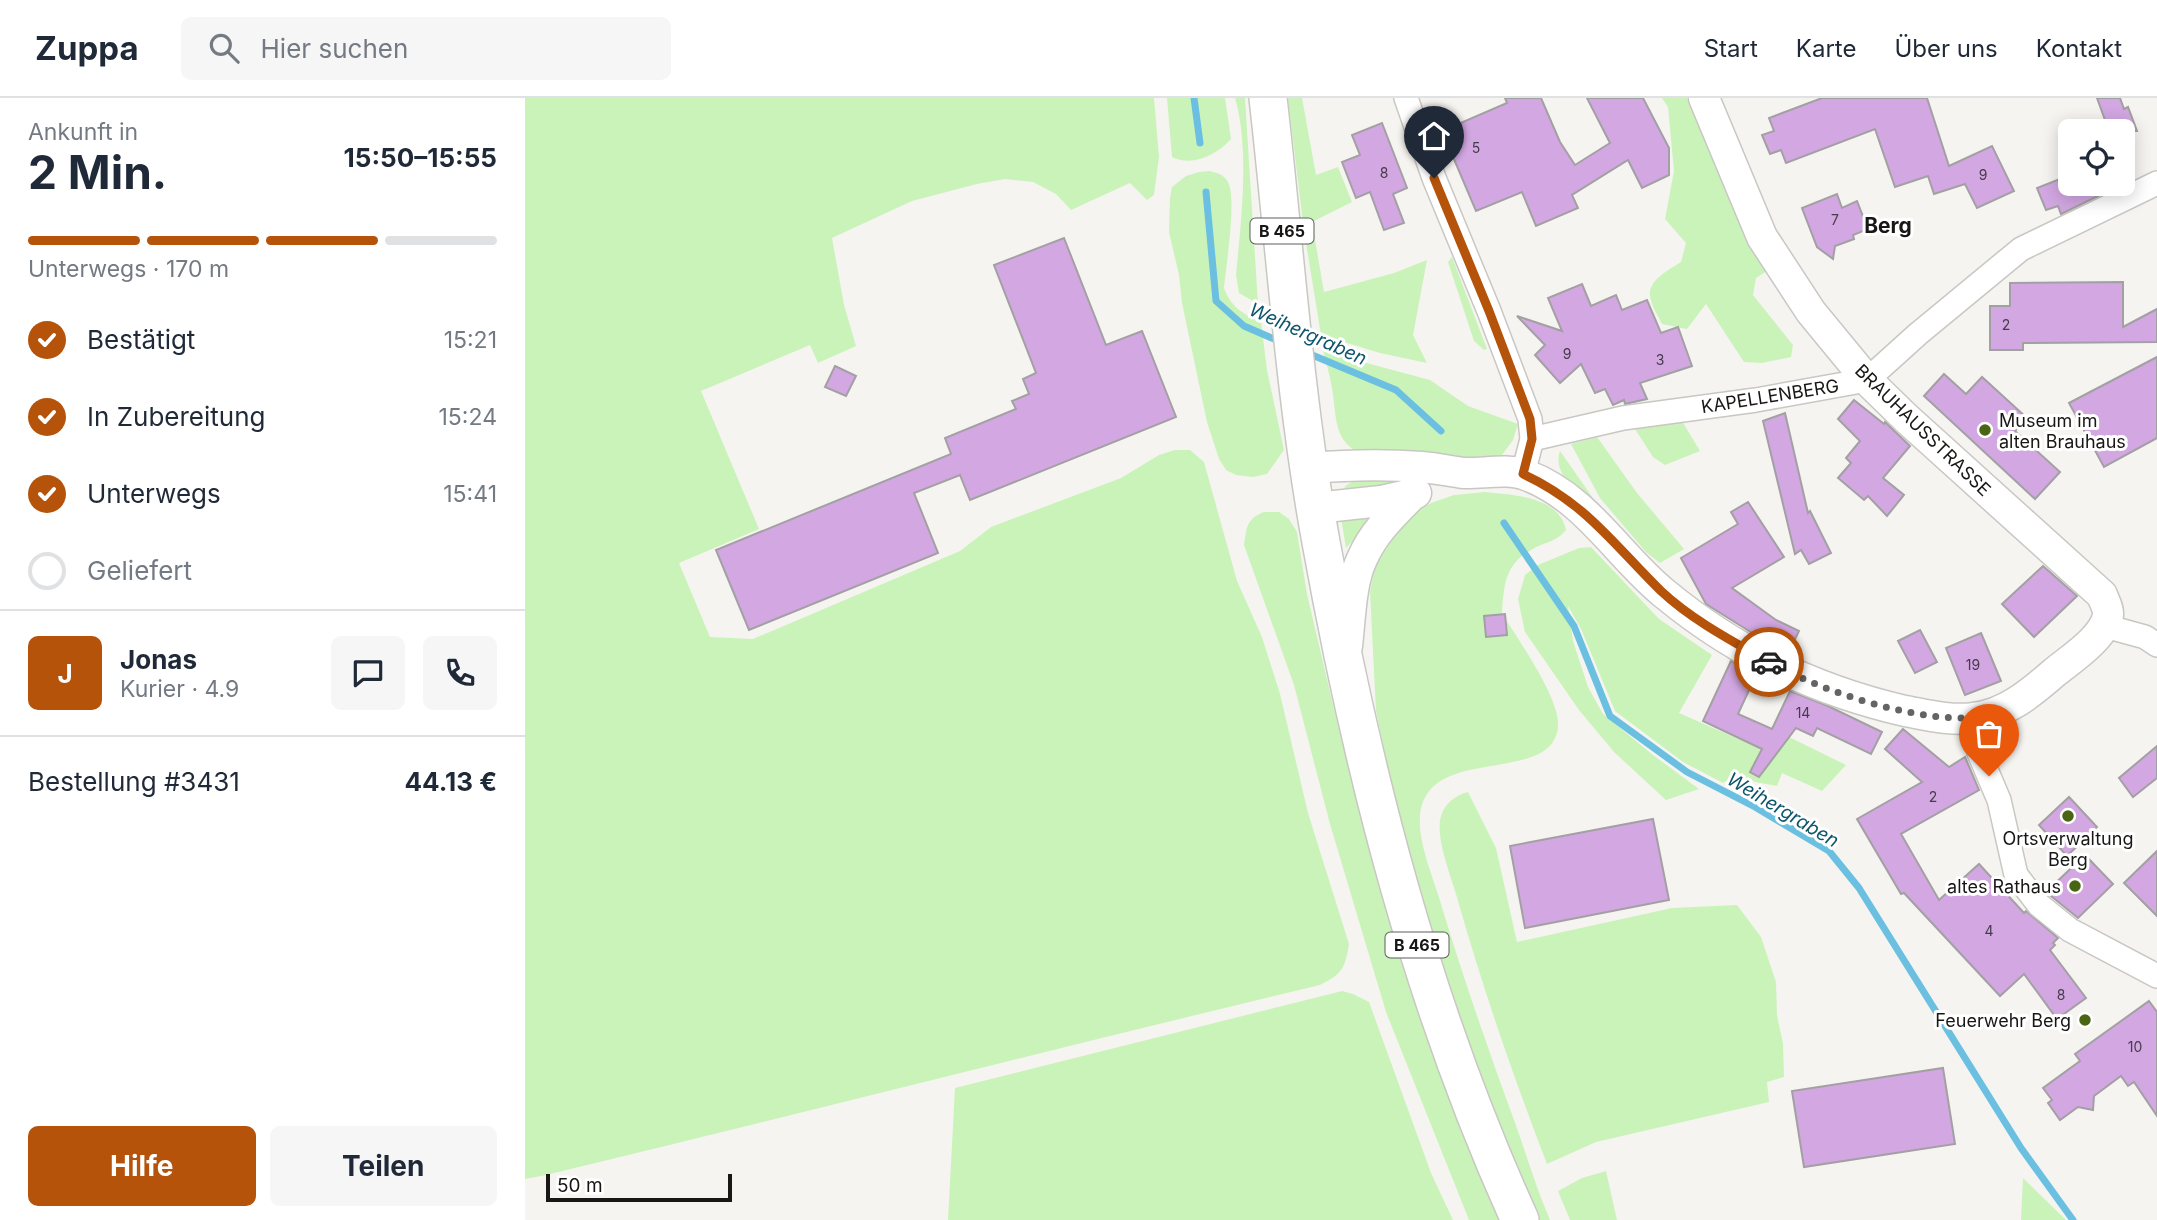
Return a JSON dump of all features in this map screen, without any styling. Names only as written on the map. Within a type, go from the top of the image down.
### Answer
[{"type":"main road","name":"B 465","points":[[1268,98],[1296,370],[1316,508],[1379,818],[1435,1005],[1498,1172],[1520,1220]]},
{"type":"street","points":[[1406,98],[1434,178],[1530,419],[1532,439],[1523,474]]},
{"type":"street","name":"BRAUHAUSSTRASSE","points":[[1704,98],[1762,237],[1811,313],[1867,380],[2102,595],[2108,613],[2105,626]]},
{"type":"street","points":[[1867,380],[2021,249],[2157,183]]},
{"type":"street","name":"KAPELLENBERG","points":[[1532,439],[1623,418],[1756,401],[1867,380]]},
{"type":"street","points":[[1310,468],[1422,467],[1465,473],[1523,474],[1550,486],[1593,520],[1664,593],[1729,640],[1775,665],[1847,695],[1932,716],[1974,718],[2022,699],[2085,648],[2105,626],[2145,637],[2157,645]]},
{"type":"street","points":[[1316,508],[1381,501],[1413,494],[1465,473]]},
{"type":"street","points":[[1345,660],[1360,561],[1389,517],[1413,494]]},
{"type":"street","points":[[1974,718],[1979,752],[1999,800],[2017,875],[2039,905],[2070,930],[2157,976]]},
{"type":"green space","points":[[525,98],[1154,98],[1159,157],[1154,195],[1147,200],[1130,183],[1071,210],[1056,194],[1033,182],[1005,179],[912,201],[832,238],[844,305],[856,346],[818,363],[810,345],[701,391],[759,529],[679,563],[710,637],[753,639],[960,551],[991,527],[1121,478],[1159,455],[1175,450],[1190,450],[1204,462],[1237,581],[1262,637],[1280,694],[1308,813],[1349,944],[1344,965],[1338,974],[1320,985],[525,1179]]},
{"type":"green space","points":[[1167,98],[1225,98],[1231,139],[1204,158],[1188,161],[1172,157]]},
{"type":"green space","points":[[1235,98],[1245,98],[1258,304],[1239,293],[1236,275],[1243,162],[1240,118]]},
{"type":"green space","points":[[1288,98],[1302,98],[1316,175],[1338,167],[1352,202],[1312,222],[1324,292],[1394,273],[1427,260],[1413,335],[1427,363],[1380,353],[1321,335],[1304,231]]},
{"type":"green space","points":[[1662,98],[1687,98],[1732,205],[1767,271],[1756,278],[1753,295],[1793,345],[1791,357],[1762,363],[1744,362],[1706,304],[1687,329],[1662,324],[1655,310],[1650,296],[1652,285],[1681,262],[1686,243],[1665,219],[1674,171],[1668,107]]},
{"type":"green space","points":[[1209,171],[1224,177],[1230,190],[1231,217],[1224,288],[1238,309],[1261,322],[1267,370],[1284,450],[1267,474],[1253,477],[1236,475],[1226,470],[1219,459],[1207,422],[1169,232],[1172,187],[1186,176]]},
{"type":"green space","points":[[1452,257],[1487,349],[1484,350],[1474,341],[1448,262]]},
{"type":"green space","points":[[1322,346],[1359,361],[1430,380],[1468,406],[1518,424],[1513,440],[1502,455],[1488,457],[1369,457],[1358,452],[1344,440],[1337,425]]},
{"type":"green space","points":[[1682,421],[1700,451],[1665,465],[1653,457],[1635,429]]},
{"type":"green space","points":[[1597,437],[1637,493],[1684,549],[1660,563],[1646,552],[1600,498],[1571,444]]},
{"type":"green space","points":[[1560,451],[1602,511],[1578,492],[1565,477],[1558,460]]},
{"type":"green space","points":[[1355,480],[1424,480],[1357,493],[1344,487]]},
{"type":"green space","points":[[1485,492],[1521,496],[1545,504],[1562,519],[1566,530],[1523,555],[1516,562],[1507,577],[1502,614],[1484,616],[1486,637],[1506,635],[1505,618],[1547,687],[1558,727],[1551,745],[1535,756],[1464,771],[1443,780],[1427,794],[1420,827],[1427,861],[1467,986],[1550,1220],[1537,1220],[1493,1119],[1430,939],[1396,810],[1376,711],[1370,592],[1377,555],[1410,516],[1431,503],[1454,495]]},
{"type":"green space","points":[[1264,512],[1279,512],[1289,519],[1297,532],[1307,594],[1375,867],[1504,1220],[1469,1220],[1386,1012],[1330,824],[1294,685],[1244,545],[1251,521]]},
{"type":"green space","points":[[1341,518],[1372,519],[1346,548]]},
{"type":"green space","points":[[1591,547],[1659,619],[1712,655],[1679,713],[1775,755],[1789,737],[1846,765],[1822,791],[1782,773],[1777,786],[1755,782],[1737,774],[1723,783],[1683,762],[1615,711],[1581,629],[1568,606],[1573,641],[1588,687],[1603,714],[1699,789],[1666,800],[1614,752],[1579,710],[1525,632],[1518,599],[1525,575],[1538,565],[1579,548]]},
{"type":"green space","points":[[1468,792],[1496,848],[1517,942],[1672,908],[1737,905],[1761,937],[1776,982],[1784,1077],[1767,1082],[1769,1102],[1596,1142],[1547,1164],[1487,997],[1442,844],[1440,825],[1445,807],[1451,800]]},
{"type":"green space","points":[[1342,991],[1369,1002],[1431,1173],[1453,1220],[948,1220],[955,1088]]},
{"type":"green space","points":[[1606,1171],[1617,1220],[1570,1220],[1558,1191],[1582,1178]]},
{"type":"green space","points":[[2023,1178],[2066,1220],[2021,1220]]},
{"type":"building","points":[[1505,98],[1541,98],[1560,142],[1575,165],[1610,143],[1587,98],[1643,98],[1669,148],[1669,175],[1642,188],[1628,160],[1572,195],[1578,208],[1536,226],[1522,192],[1476,211],[1442,131],[1507,103]]},
{"type":"building","points":[[1822,98],[1927,98],[1949,166],[1992,146],[2014,191],[1977,208],[1965,184],[1934,194],[1928,176],[1895,187],[1875,129],[1786,163],[1781,150],[1770,154],[1762,135],[1774,131],[1769,118]]},
{"type":"building","points":[[2097,98],[2120,98],[2124,109],[2128,107],[2132,119],[2105,119]]},
{"type":"building","points":[[1382,123],[1407,188],[1393,194],[1404,223],[1384,230],[1370,192],[1356,198],[1342,162],[1360,155],[1352,135]]},
{"type":"building","points":[[2058,180],[2058,196],[2098,196],[2061,214],[2058,206],[2046,210],[2037,188]]},
{"type":"building","points":[[1837,194],[1842,208],[1857,201],[1868,229],[1853,235],[1854,239],[1835,246],[1833,259],[1817,247],[1802,208]]},
{"type":"building","points":[[1064,238],[1106,345],[1142,331],[1176,417],[970,500],[960,475],[914,493],[938,553],[749,630],[716,550],[951,454],[945,438],[1016,409],[1012,401],[1029,394],[1023,379],[1036,373],[994,265]]},
{"type":"building","points":[[2123,282],[2123,327],[2157,309],[2157,342],[2023,343],[2023,350],[1990,350],[1990,306],[2010,306],[2010,283]]},
{"type":"building","points":[[1582,284],[1591,306],[1616,295],[1622,310],[1647,300],[1661,333],[1678,327],[1692,366],[1640,383],[1647,399],[1625,404],[1624,400],[1613,405],[1605,389],[1595,393],[1581,364],[1560,383],[1535,355],[1545,345],[1517,316],[1562,331],[1548,298]]},
{"type":"building","points":[[2157,357],[2157,438],[2104,467],[2069,403]]},
{"type":"building","points":[[835,366],[856,376],[846,396],[825,387]]},
{"type":"building","points":[[1944,374],[1966,394],[1982,377],[2027,418],[2015,431],[2060,472],[2035,499],[1924,396]]},
{"type":"building","points":[[1854,400],[1884,424],[1885,422],[1910,446],[1883,478],[1904,495],[1887,516],[1868,496],[1864,500],[1838,478],[1851,463],[1846,458],[1860,441],[1838,419]]},
{"type":"building","points":[[1785,413],[1808,513],[1810,511],[1831,553],[1809,564],[1801,550],[1795,554],[1763,421]]},
{"type":"building","points":[[1748,502],[1784,557],[1732,588],[1776,620],[1799,631],[1789,652],[1757,636],[1706,604],[1681,558],[1738,524],[1731,512]]},
{"type":"building","points":[[2043,566],[2077,596],[2034,637],[2002,604]]},
{"type":"building","points":[[1505,614],[1507,635],[1486,637],[1484,616]]},
{"type":"building","points":[[1920,630],[1937,662],[1915,673],[1898,641]]},
{"type":"building","points":[[1981,633],[2001,681],[1965,695],[1946,648]]},
{"type":"building","points":[[1731,661],[1756,675],[1738,714],[1772,729],[1790,691],[1882,732],[1871,754],[1817,728],[1813,736],[1796,728],[1759,777],[1750,772],[1762,749],[1703,721]]},
{"type":"building","points":[[1903,729],[1949,767],[1965,757],[1979,790],[1901,834],[1939,900],[1979,864],[2024,913],[2026,911],[2058,938],[2050,950],[2086,998],[2057,1019],[2024,974],[2000,996],[1904,893],[1901,894],[1857,819],[1922,782],[1885,749]]},
{"type":"building","points":[[2157,746],[2157,778],[2133,797],[2119,778]]},
{"type":"building","name":"Ortsverwaltung Berg","points":[[2069,797],[2097,827],[2067,856],[2039,825]]},
{"type":"building","points":[[1653,819],[1669,900],[1525,928],[1510,846]]},
{"type":"building","points":[[2157,851],[2157,916],[2124,883]]},
{"type":"building","name":"altes Rathaus","points":[[2085,855],[2113,884],[2078,918],[2046,892]]},
{"type":"building","points":[[2149,1001],[2157,1012],[2157,1116],[2134,1082],[2128,1086],[2121,1076],[2094,1096],[2093,1110],[2078,1107],[2060,1120],[2048,1103],[2052,1100],[2043,1088],[2080,1061],[2075,1054]]},
{"type":"building","points":[[1943,1068],[1955,1144],[1804,1167],[1792,1091]]},
{"type":"waterway","name":"Weihergraben","points":[[1194,98],[1200,143]]},
{"type":"waterway","name":"Weihergraben","points":[[1206,192],[1216,301],[1244,326],[1281,342]]},
{"type":"waterway","name":"Weihergraben","points":[[1305,352],[1396,390],[1441,431]]},
{"type":"waterway","name":"Weihergraben","points":[[1504,523],[1574,626],[1610,716],[1687,772],[1755,807],[1829,851],[1859,888],[2021,1148],[2073,1220]]},
{"type":"way so far","points":[[1769,662],[1847,695],[1889,707],[1932,716],[1974,718],[1979,752],[1989,776]]},
{"type":"place","name":"Museum im alten Brauhaus","points":[[1985,430]]},
{"type":"place","name":"Ortsverwaltung Berg","points":[[2068,816]]},
{"type":"place","name":"altes Rathaus","points":[[2075,886]]},
{"type":"place","name":"Feuerwehr Berg","points":[[2085,1020]]},
{"type":"district","name":"Berg","points":[[1888,225]]},
{"type":"route","points":[[1434,178],[1530,419],[1532,439],[1523,474],[1550,486],[1572,502],[1664,593],[1695,617],[1769,662]]}]
